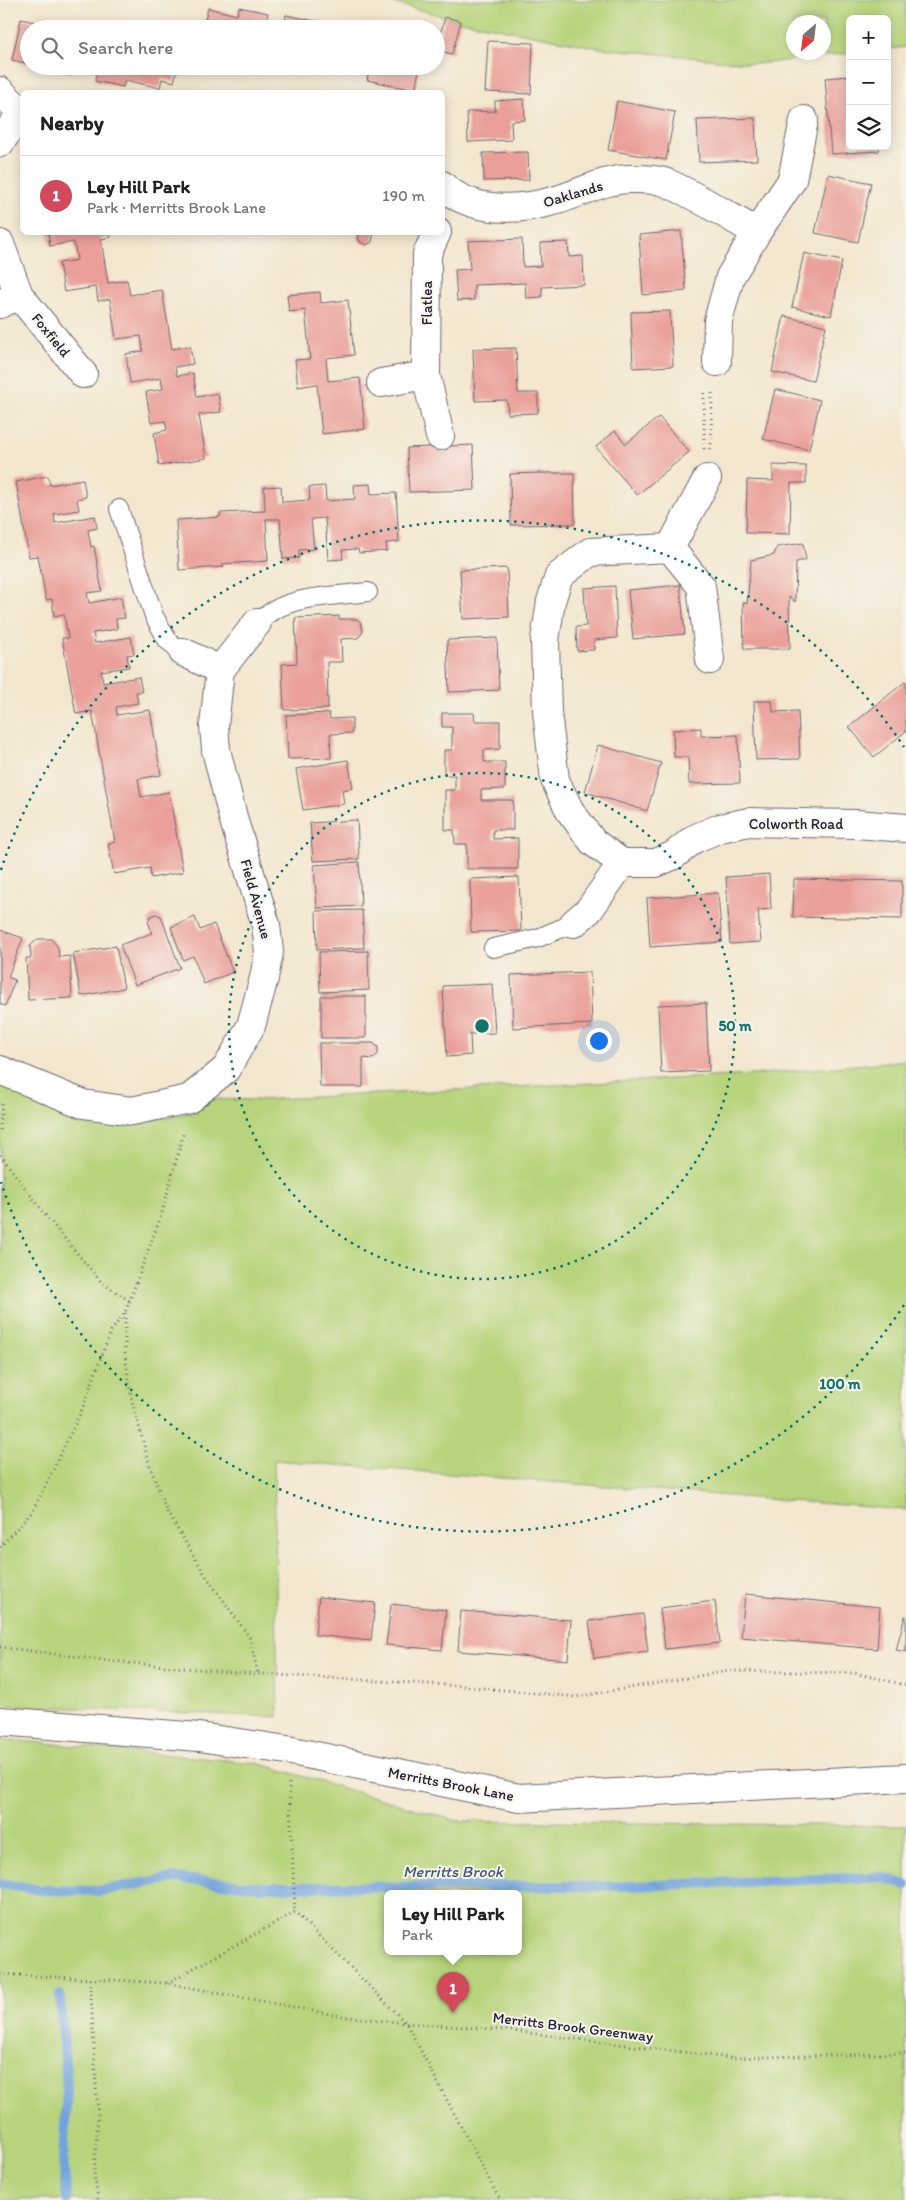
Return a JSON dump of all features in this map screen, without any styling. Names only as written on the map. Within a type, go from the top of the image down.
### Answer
[{"type":"street","points":[[0,91],[20,111]]},
{"type":"street","points":[[0,143],[20,116]]},
{"type":"street","points":[[714,373],[718,321],[730,277],[792,180],[804,120]]},
{"type":"street","name":"Oaklands","points":[[446,200],[484,207],[520,208],[558,200],[589,187],[630,179],[665,182],[757,232]]},
{"type":"street","name":"Flatlea","points":[[435,235],[427,254],[426,375],[440,436]]},
{"type":"street","name":"Foxfield","points":[[0,244],[9,300],[83,374]]},
{"type":"street","points":[[381,383],[426,375]]},
{"type":"street","points":[[670,548],[707,479]]},
{"type":"street","points":[[670,548],[702,586],[710,660]]},
{"type":"street","points":[[574,922],[589,910],[622,864],[593,842],[570,811],[555,780],[546,712],[547,630],[551,601],[559,576],[590,552],[670,548]]},
{"type":"street","points":[[183,652],[220,670],[257,623]]},
{"type":"street","name":"Field Avenue","points":[[0,1070],[83,1104],[132,1111],[189,1099],[226,1069],[251,1026],[269,952],[266,925],[232,812],[216,750],[214,726],[220,670]]},
{"type":"street","name":"Colworth Road","points":[[622,864],[656,863],[674,855],[694,839],[720,828],[749,822],[856,824],[906,828]]},
{"type":"street","name":"Merritts Brook Lane","points":[[0,1721],[199,1737],[288,1750],[519,1798],[906,1778]]},
{"type":"lane","points":[[120,509],[154,616],[168,641],[183,652]]},
{"type":"lane","points":[[257,623],[264,615],[289,602],[368,592]]},
{"type":"lane","points":[[493,948],[538,938],[574,922]]},
{"type":"path","points":[[707,479],[704,459],[704,380],[714,373]]},
{"type":"path","points":[[707,479],[710,458],[714,373]]},
{"type":"path","points":[[0,1547],[33,1511],[81,1412],[111,1331],[125,1313],[162,1213],[183,1138],[189,1099]]},
{"type":"path","points":[[0,1155],[51,1222],[102,1283],[130,1301]]},
{"type":"path","points":[[125,1313],[125,1356],[132,1401],[149,1464],[164,1504],[206,1576],[250,1638],[258,1674]]},
{"type":"path","points":[[0,1647],[102,1660],[258,1674],[464,1686],[576,1697],[728,1671],[854,1673],[906,1685]]},
{"type":"path","points":[[288,1750],[290,1842],[295,1912],[406,2023],[500,2200]]},
{"type":"path","points":[[166,1983],[295,1912]]},
{"type":"path","name":"Merritts Brook Greenway","points":[[0,1974],[166,1983],[340,2016],[504,2030],[731,2058],[906,2053]]},
{"type":"path","points":[[90,1979],[98,2118],[94,2173],[98,2200]]},
{"type":"green space","points":[[383,0],[906,0],[906,47],[891,49],[891,15],[846,15],[846,53],[831,55],[831,15],[786,15],[786,60],[791,60],[758,64],[600,48],[461,21]]},
{"type":"green space","points":[[906,1060],[906,1510],[274,1460],[278,1717],[0,1705],[0,1080],[17,1086],[75,1117],[131,1123],[196,1112],[203,1099],[256,1100],[752,1075]]},
{"type":"green space","points":[[0,1739],[257,1763],[457,1821],[906,1826],[906,2200],[0,2200]]},
{"type":"building","points":[[239,7],[268,13],[267,20],[205,20],[208,8],[237,15]]},
{"type":"building","points":[[286,15],[311,20],[285,20]]},
{"type":"building","points":[[445,17],[461,21],[452,54],[445,52]]},
{"type":"building","points":[[20,24],[20,62],[12,60]]},
{"type":"building","points":[[488,41],[533,43],[531,94],[485,92]]},
{"type":"building","points":[[96,75],[176,75],[174,82],[162,79],[160,88],[125,80],[123,87],[95,81]]},
{"type":"building","points":[[368,75],[418,75],[415,90],[367,80]]},
{"type":"building","points":[[846,76],[846,150],[879,151],[831,154],[825,78]]},
{"type":"building","points":[[524,99],[525,120],[511,121],[512,140],[468,142],[467,112],[495,111],[495,101]]},
{"type":"building","points":[[617,101],[675,112],[666,160],[608,150]]},
{"type":"building","points":[[755,118],[757,160],[699,162],[697,120]]},
{"type":"building","points":[[528,152],[529,180],[484,181],[483,153]]},
{"type":"building","points":[[828,174],[871,183],[858,242],[815,233]]},
{"type":"building","points":[[681,231],[686,291],[643,295],[639,235]]},
{"type":"building","points":[[48,235],[111,235],[111,237],[101,239],[108,283],[127,280],[130,295],[162,290],[172,349],[190,346],[193,364],[175,367],[177,376],[193,373],[197,397],[218,393],[221,412],[199,415],[206,458],[159,466],[154,433],[167,430],[165,421],[151,423],[146,392],[163,389],[161,378],[130,383],[126,354],[143,351],[141,336],[116,339],[110,299],[98,301],[96,287],[64,292],[59,263],[77,260],[74,242],[50,246]]},
{"type":"building","points":[[359,235],[373,235],[372,242],[367,245],[360,242]]},
{"type":"building","points":[[522,239],[523,267],[541,266],[540,243],[568,242],[569,257],[583,256],[584,285],[542,287],[542,297],[526,298],[525,283],[474,285],[474,300],[457,301],[455,270],[470,269],[468,241]]},
{"type":"building","points":[[804,253],[842,261],[831,316],[792,307]]},
{"type":"building","points":[[320,292],[321,303],[348,300],[354,355],[326,358],[328,381],[360,378],[365,429],[322,434],[317,384],[298,387],[295,360],[310,359],[305,310],[289,312],[287,295]]},
{"type":"building","points":[[670,311],[673,366],[633,368],[631,312]]},
{"type":"building","points":[[784,316],[826,326],[813,381],[772,372]]},
{"type":"building","points":[[516,348],[518,393],[538,393],[538,413],[508,414],[507,400],[475,401],[473,349]]},
{"type":"building","points":[[775,389],[820,400],[809,450],[763,439]]},
{"type":"building","points":[[659,417],[689,452],[637,495],[596,447],[615,431],[626,444]]},
{"type":"building","points":[[473,445],[475,490],[409,492],[407,448]]},
{"type":"building","points":[[773,465],[806,466],[806,483],[791,483],[790,534],[746,533],[747,480],[773,481]]},
{"type":"building","points":[[574,473],[575,524],[511,525],[510,474]]},
{"type":"building","points":[[48,476],[50,485],[83,479],[86,497],[77,499],[79,510],[54,514],[55,523],[95,516],[97,528],[88,530],[91,547],[94,546],[102,591],[87,593],[89,603],[121,597],[125,618],[116,619],[117,629],[93,633],[95,643],[131,637],[134,654],[127,655],[129,667],[101,671],[103,683],[139,677],[142,692],[136,692],[138,703],[116,707],[117,715],[150,710],[161,775],[138,779],[141,797],[169,792],[183,872],[151,878],[150,868],[114,874],[108,844],[115,842],[92,711],[76,714],[62,638],[68,638],[64,614],[54,616],[52,599],[46,600],[38,556],[29,557],[16,482]]},
{"type":"building","points":[[370,484],[371,494],[396,493],[399,542],[386,543],[387,551],[359,553],[358,549],[342,550],[343,559],[328,560],[325,518],[311,519],[314,549],[299,550],[299,558],[283,559],[280,519],[266,519],[268,561],[223,564],[223,567],[179,570],[176,520],[220,517],[220,513],[265,511],[264,487],[281,486],[282,502],[310,500],[309,487],[325,486],[326,501],[355,499],[354,485]]},
{"type":"building","points":[[803,543],[806,560],[796,562],[795,602],[789,597],[790,649],[744,649],[743,602],[747,604],[751,560],[774,555],[777,547]]},
{"type":"building","points":[[507,568],[509,617],[463,619],[460,570]]},
{"type":"building","points":[[680,585],[685,634],[633,639],[628,590]]},
{"type":"building","points":[[615,586],[617,638],[594,640],[594,650],[577,651],[576,627],[586,626],[584,588]]},
{"type":"building","points":[[339,616],[339,619],[357,619],[361,623],[363,632],[358,638],[341,639],[342,662],[327,662],[328,709],[284,710],[282,664],[297,663],[295,618]]},
{"type":"building","points":[[497,638],[499,690],[449,692],[447,640]]},
{"type":"building","points":[[906,681],[906,731],[874,757],[849,727]]},
{"type":"building","points":[[754,701],[772,701],[773,712],[798,711],[800,759],[756,760]]},
{"type":"building","points":[[329,713],[330,719],[352,718],[352,733],[330,734],[331,758],[288,759],[286,715]]},
{"type":"building","points":[[442,713],[474,713],[475,721],[500,721],[500,749],[484,750],[484,762],[505,762],[505,789],[481,790],[481,800],[513,800],[513,830],[493,830],[493,839],[518,838],[518,869],[467,869],[467,844],[455,844],[454,830],[445,830],[445,790],[455,790],[455,775],[444,775],[444,750],[452,750],[452,727],[442,727]]},
{"type":"building","points":[[701,728],[701,736],[738,735],[740,783],[689,784],[688,757],[674,757],[673,730]]},
{"type":"building","points":[[598,745],[661,763],[647,811],[585,792]]},
{"type":"building","points":[[348,760],[353,788],[342,790],[344,804],[303,810],[296,769]]},
{"type":"building","points":[[357,820],[359,859],[313,861],[310,823]]},
{"type":"building","points":[[359,862],[361,906],[317,908],[314,865]]},
{"type":"building","points":[[769,874],[771,909],[758,910],[761,942],[730,944],[726,877]]},
{"type":"building","points":[[519,877],[521,931],[471,932],[470,879]]},
{"type":"building","points":[[794,879],[902,881],[902,919],[793,917]]},
{"type":"building","points":[[718,893],[722,942],[650,947],[647,898]]},
{"type":"building","points":[[362,910],[364,948],[317,950],[316,911]]},
{"type":"building","points":[[156,914],[161,916],[180,968],[135,985],[120,945],[152,933],[148,921],[151,916]]},
{"type":"building","points":[[195,917],[200,930],[214,924],[233,972],[204,984],[193,956],[183,960],[171,927]]},
{"type":"building","points":[[0,930],[23,938],[8,977],[15,980],[5,1006],[0,1004]]},
{"type":"building","points":[[38,939],[51,939],[58,947],[59,957],[70,956],[72,998],[28,1000],[26,958],[31,958],[30,946]]},
{"type":"building","points":[[116,946],[124,988],[81,996],[73,953]]},
{"type":"building","points":[[368,951],[369,990],[320,992],[319,952]]},
{"type":"building","points":[[590,972],[592,1024],[513,1028],[511,975]]},
{"type":"building","points":[[492,984],[495,1033],[470,1034],[471,1055],[447,1057],[443,986]]},
{"type":"building","points":[[321,996],[366,996],[366,1038],[321,1038]]},
{"type":"building","points":[[706,1003],[709,1071],[661,1073],[658,1005]]},
{"type":"building","points":[[319,1043],[373,1043],[378,1047],[378,1054],[373,1059],[363,1058],[363,1087],[320,1087]]},
{"type":"building","points":[[745,1594],[880,1607],[877,1649],[741,1637]]},
{"type":"building","points":[[319,1597],[375,1603],[371,1641],[315,1635]]},
{"type":"building","points":[[715,1601],[720,1643],[665,1649],[660,1608]]},
{"type":"building","points":[[391,1604],[446,1610],[442,1650],[386,1645]]},
{"type":"building","points":[[461,1611],[571,1620],[568,1660],[458,1651]]},
{"type":"building","points":[[643,1614],[648,1651],[594,1658],[589,1621]]},
{"type":"building","points":[[906,1616],[906,1652],[896,1650]]},
{"type":"waterway","name":"Merritts Brook","points":[[0,1884],[42,1890],[99,1891],[173,1878],[262,1887],[626,1886],[882,1877],[906,1885]]},
{"type":"waterway","points":[[60,1995],[67,2089],[63,2158],[67,2200]]},
{"type":"place","name":"Ley Hill Park","points":[[453,2013]]}]
